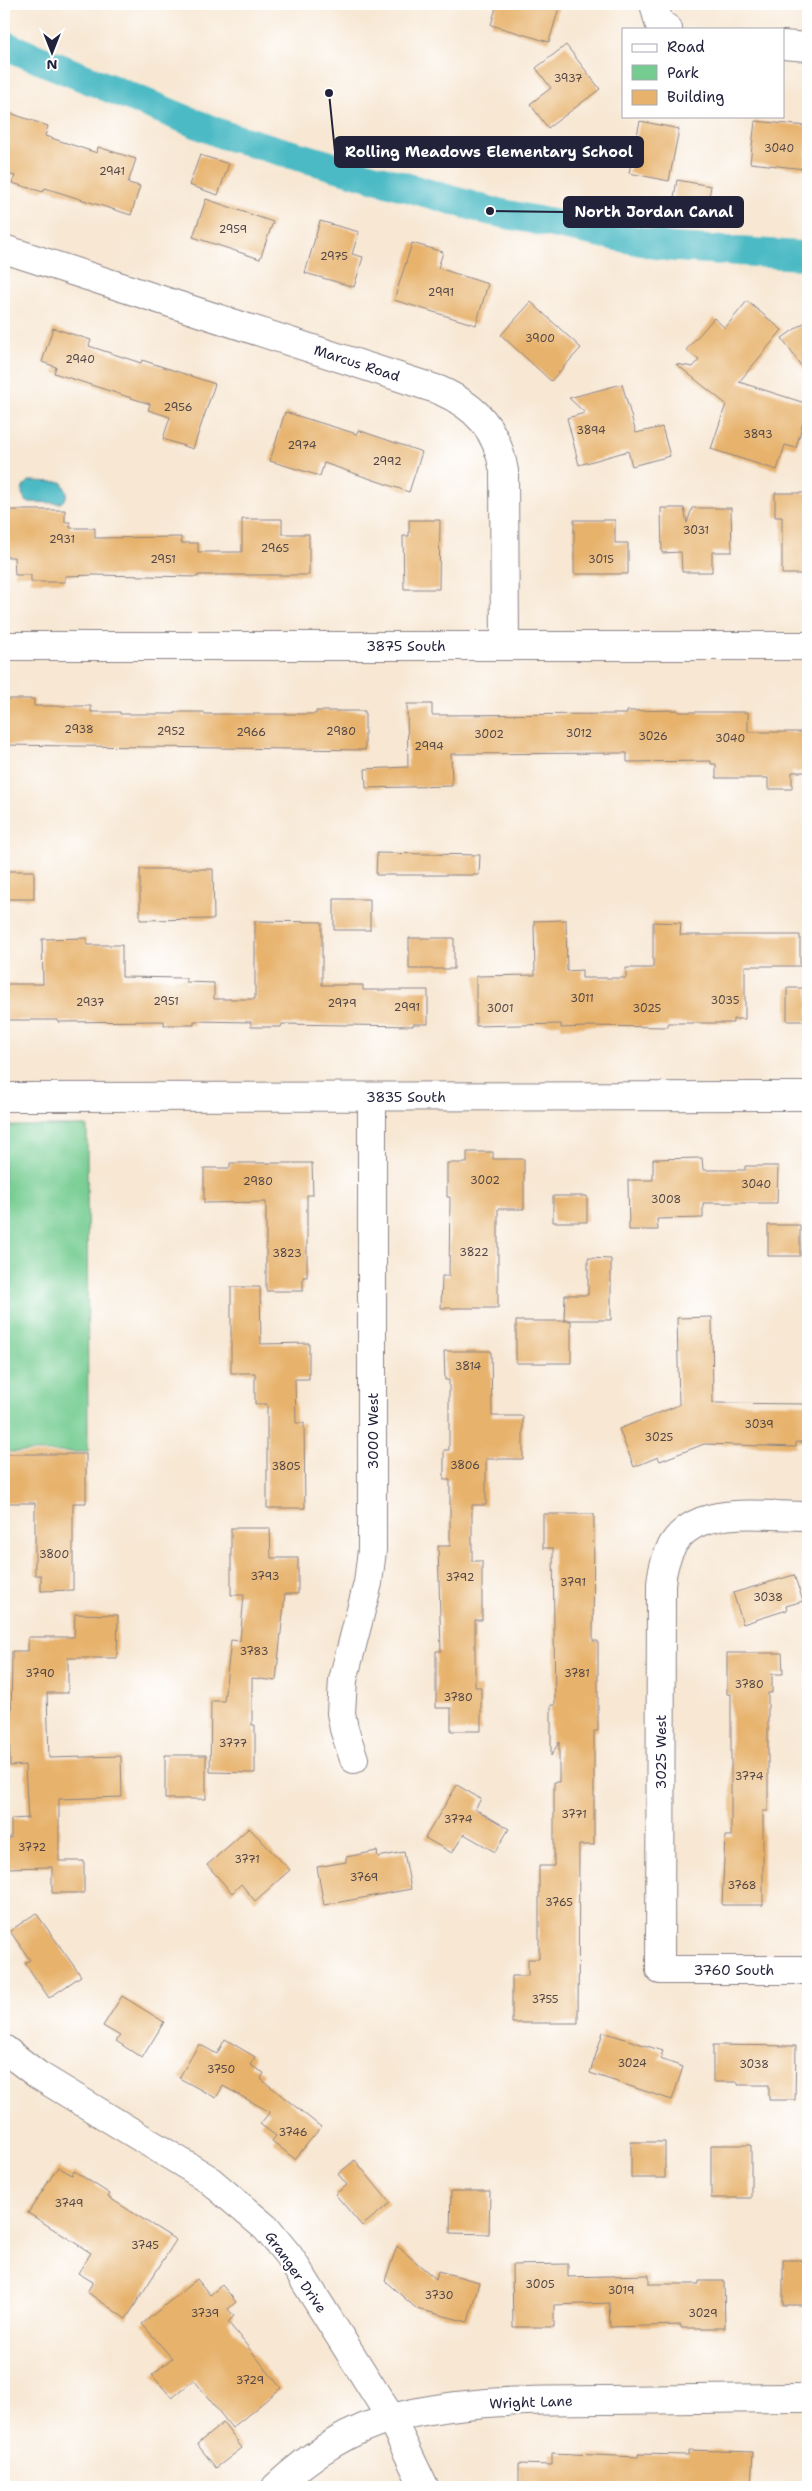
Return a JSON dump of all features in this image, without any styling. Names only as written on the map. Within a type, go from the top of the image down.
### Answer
[{"type":"street","points":[[654,4],[659,23],[666,28]]},
{"type":"street","points":[[784,45],[808,47]]},
{"type":"street","name":"Marcus Road","points":[[4,249],[439,390],[468,405],[480,416],[490,430],[502,457],[504,471],[505,646]]},
{"type":"street","name":"3875 South","points":[[4,646],[808,646]]},
{"type":"street","name":"3835 South","points":[[4,1097],[808,1096]]},
{"type":"street","name":"3000 West","points":[[354,1759],[344,1729],[341,1697],[343,1680],[368,1583],[372,1550],[372,1097]]},
{"type":"street","name":"3025 West","points":[[660,1970],[661,1584],[668,1553],[676,1538],[686,1529],[708,1518],[808,1516]]},
{"type":"street","name":"3760 South","points":[[660,1970],[808,1970]]},
{"type":"street","name":"Granger Drive","points":[[4,2049],[38,2075],[207,2178],[266,2228],[288,2256],[391,2418],[424,2487]]},
{"type":"street","name":"Wright Lane","points":[[276,2487],[312,2455],[350,2435],[391,2418],[434,2410],[534,2400],[808,2398]]},
{"type":"green space","points":[[4,1126],[87,1126],[88,1452],[4,1452]]},
{"type":"water","points":[[29,481],[62,482],[67,493],[65,500],[60,503],[27,502],[22,494],[23,487]]},
{"type":"building","points":[[497,4],[560,4],[549,42],[491,25]]},
{"type":"building","points":[[566,45],[600,89],[548,128],[530,104],[551,88],[536,68]]},
{"type":"building","points":[[4,111],[48,126],[45,136],[97,153],[98,147],[136,159],[128,183],[140,186],[131,215],[45,188],[43,192],[12,183],[15,176],[4,173]]},
{"type":"building","points":[[640,121],[679,129],[669,181],[629,173]]},
{"type":"building","points":[[755,121],[808,126],[805,169],[750,163]]},
{"type":"building","points":[[200,155],[229,164],[218,195],[189,185]]},
{"type":"building","points":[[677,180],[711,186],[705,222],[671,215]]},
{"type":"building","points":[[206,199],[273,222],[260,259],[193,237]]},
{"type":"building","points":[[320,221],[359,232],[352,254],[363,257],[354,287],[305,273]]},
{"type":"building","points":[[412,243],[443,252],[438,268],[488,284],[476,325],[394,300]]},
{"type":"building","points":[[747,301],[782,330],[739,382],[808,404],[796,448],[785,445],[777,470],[711,449],[726,404],[676,364],[693,367],[699,360],[686,350],[714,318],[725,328]]},
{"type":"building","points":[[531,302],[581,348],[551,381],[501,335]]},
{"type":"building","points":[[808,320],[808,376],[782,338]]},
{"type":"building","points":[[53,328],[91,340],[89,346],[141,363],[142,360],[215,384],[193,449],[163,439],[170,417],[148,410],[150,404],[54,373],[56,367],[42,362]]},
{"type":"building","points":[[622,384],[636,433],[662,427],[670,456],[632,466],[628,451],[579,465],[567,418],[585,413],[569,398]]},
{"type":"building","points":[[285,412],[357,434],[358,430],[422,452],[409,492],[324,463],[320,476],[270,461]]},
{"type":"building","points":[[775,493],[808,493],[808,574],[782,574],[782,517],[775,517]]},
{"type":"building","points":[[661,508],[684,508],[687,523],[692,508],[731,508],[732,552],[712,552],[712,572],[682,572],[681,552],[662,553]]},
{"type":"building","points":[[4,510],[65,510],[65,522],[70,522],[70,528],[95,528],[95,538],[181,537],[181,543],[198,543],[198,552],[242,552],[242,519],[282,519],[282,534],[309,534],[309,575],[198,575],[198,577],[95,575],[65,576],[65,582],[31,582],[31,575],[15,575],[14,557],[4,557]]},
{"type":"building","points":[[409,520],[440,520],[439,589],[404,589],[403,536],[409,536]]},
{"type":"building","points":[[574,520],[615,520],[615,543],[628,543],[628,574],[574,574]]},
{"type":"building","points":[[4,699],[34,699],[34,706],[91,706],[91,712],[120,712],[120,714],[204,712],[204,714],[316,714],[316,711],[365,711],[365,750],[4,745]]},
{"type":"building","points":[[407,704],[432,704],[432,715],[627,714],[627,711],[678,710],[678,712],[748,712],[748,732],[808,732],[808,772],[792,772],[792,789],[768,789],[768,778],[716,778],[716,764],[711,764],[711,761],[627,762],[627,753],[451,754],[452,786],[366,788],[365,769],[408,767]]},
{"type":"building","points":[[377,853],[480,855],[479,875],[376,875]]},
{"type":"building","points":[[140,869],[213,869],[214,919],[140,920]]},
{"type":"building","points":[[4,871],[34,871],[34,899],[4,899]]},
{"type":"building","points":[[334,899],[370,899],[370,930],[334,930]]},
{"type":"building","points":[[566,920],[567,971],[582,970],[582,978],[626,978],[626,968],[653,968],[653,922],[681,923],[680,935],[800,935],[800,966],[745,966],[745,1019],[733,1019],[733,1023],[668,1023],[668,1027],[586,1026],[561,1028],[561,1024],[476,1026],[476,976],[535,975],[534,921]]},
{"type":"building","points":[[255,921],[322,922],[322,985],[363,985],[363,990],[428,990],[428,1024],[413,1024],[413,1026],[282,1024],[281,1027],[251,1027],[251,1022],[194,1021],[194,1025],[164,1025],[164,1021],[58,1022],[58,1020],[4,1020],[4,984],[43,984],[42,939],[87,938],[87,945],[122,945],[122,977],[186,978],[186,982],[214,983],[214,999],[255,999]]},
{"type":"building","points":[[409,938],[454,938],[454,969],[409,969]]},
{"type":"building","points":[[787,988],[808,988],[808,1021],[787,1021]]},
{"type":"building","points":[[467,1152],[493,1152],[493,1159],[524,1159],[524,1209],[498,1209],[498,1308],[441,1308],[442,1276],[449,1276],[450,1197],[447,1197],[447,1163],[467,1163]]},
{"type":"building","points":[[702,1158],[703,1170],[745,1170],[745,1166],[778,1166],[777,1203],[703,1203],[703,1218],[657,1219],[658,1230],[629,1230],[628,1180],[653,1180],[653,1159]]},
{"type":"building","points":[[230,1163],[312,1163],[313,1195],[307,1195],[307,1277],[303,1277],[303,1291],[266,1291],[266,1202],[204,1203],[204,1168],[230,1168]]},
{"type":"building","points":[[553,1196],[587,1196],[587,1222],[553,1222]]},
{"type":"building","points":[[768,1225],[800,1225],[800,1256],[768,1256]]},
{"type":"building","points":[[588,1258],[611,1259],[611,1320],[564,1320],[565,1295],[588,1295]]},
{"type":"building","points":[[231,1287],[260,1287],[261,1344],[309,1343],[309,1379],[295,1379],[296,1423],[304,1423],[305,1508],[267,1508],[267,1404],[255,1404],[255,1373],[231,1373]]},
{"type":"building","points":[[712,1317],[713,1403],[808,1404],[808,1442],[796,1442],[796,1447],[704,1444],[660,1461],[658,1457],[634,1467],[619,1429],[679,1405],[677,1318]]},
{"type":"building","points":[[516,1321],[571,1321],[571,1363],[516,1363]]},
{"type":"building","points":[[444,1351],[491,1351],[492,1416],[523,1416],[523,1459],[486,1459],[486,1505],[472,1505],[472,1561],[482,1561],[482,1620],[475,1620],[475,1687],[481,1687],[481,1731],[451,1731],[451,1708],[436,1708],[436,1651],[441,1651],[438,1546],[450,1546],[450,1480],[444,1480],[444,1450],[449,1450],[449,1380],[445,1380]]},
{"type":"building","points":[[4,1454],[86,1454],[86,1503],[73,1503],[73,1590],[41,1591],[41,1575],[35,1575],[35,1503],[4,1503]]},
{"type":"building","points":[[543,1514],[594,1514],[593,1641],[598,1641],[598,1731],[594,1731],[594,1845],[579,1845],[578,2023],[512,2023],[512,1976],[528,1976],[528,1959],[539,1959],[539,1866],[554,1866],[554,1782],[559,1782],[559,1742],[551,1756],[551,1705],[555,1705],[553,1548],[543,1548]]},
{"type":"building","points":[[231,1528],[270,1528],[271,1558],[298,1558],[298,1594],[285,1594],[276,1681],[252,1678],[252,1725],[255,1725],[255,1773],[210,1772],[211,1701],[224,1701],[231,1640],[240,1641],[244,1595],[231,1595]]},
{"type":"building","points":[[794,1575],[803,1601],[786,1606],[787,1610],[743,1624],[733,1593]]},
{"type":"building","points":[[75,1614],[118,1615],[117,1658],[68,1658],[68,1693],[47,1693],[49,1758],[121,1756],[122,1797],[59,1799],[59,1861],[84,1861],[84,1893],[52,1893],[52,1867],[6,1868],[5,1838],[11,1838],[11,1819],[28,1818],[25,1765],[10,1766],[9,1725],[11,1724],[12,1651],[28,1651],[28,1637],[74,1637]]},
{"type":"building","points":[[727,1653],[782,1653],[783,1674],[772,1674],[772,1693],[768,1693],[768,1811],[763,1811],[763,1905],[722,1905],[725,1836],[731,1836],[731,1694],[727,1694]]},
{"type":"building","points":[[165,1755],[206,1755],[206,1799],[165,1799]]},
{"type":"building","points":[[457,1785],[481,1799],[475,1809],[509,1829],[495,1852],[464,1834],[452,1853],[425,1838]]},
{"type":"building","points":[[249,1828],[290,1870],[255,1901],[241,1884],[232,1893],[207,1865]]},
{"type":"building","points":[[377,1851],[378,1857],[404,1852],[411,1889],[324,1905],[317,1867],[346,1862],[346,1857]]},
{"type":"building","points":[[36,1913],[81,1976],[49,1998],[25,1963],[30,1960],[10,1931]]},
{"type":"building","points":[[122,1996],[164,2022],[142,2058],[116,2041],[120,2036],[103,2026]]},
{"type":"building","points":[[603,2032],[663,2051],[660,2059],[683,2067],[672,2100],[590,2073]]},
{"type":"building","points":[[225,2039],[255,2057],[250,2065],[264,2073],[261,2079],[321,2127],[295,2159],[272,2141],[276,2136],[260,2124],[270,2112],[223,2086],[216,2098],[179,2078],[199,2044],[217,2054]]},
{"type":"building","points":[[713,2045],[796,2046],[795,2100],[769,2100],[769,2085],[738,2085],[738,2082],[713,2082]]},
{"type":"building","points":[[631,2142],[665,2142],[665,2178],[631,2178]]},
{"type":"building","points":[[711,2145],[751,2145],[751,2198],[711,2198]]},
{"type":"building","points":[[355,2160],[390,2203],[362,2226],[335,2194],[347,2185],[338,2174]]},
{"type":"building","points":[[58,2167],[72,2175],[74,2171],[110,2194],[108,2197],[176,2240],[126,2319],[87,2292],[93,2282],[78,2273],[91,2253],[28,2213]]},
{"type":"building","points":[[451,2191],[490,2191],[489,2234],[450,2233]]},
{"type":"building","points":[[397,2246],[436,2279],[438,2271],[479,2282],[468,2322],[417,2309],[385,2281]]},
{"type":"building","points":[[783,2260],[808,2260],[808,2305],[783,2305]]},
{"type":"building","points":[[568,2264],[568,2277],[649,2275],[649,2284],[699,2284],[699,2281],[724,2281],[725,2328],[681,2328],[681,2325],[610,2327],[609,2303],[554,2305],[554,2327],[513,2327],[512,2265]]},
{"type":"building","points":[[197,2279],[210,2295],[222,2285],[236,2302],[228,2309],[234,2316],[228,2322],[281,2388],[232,2428],[194,2380],[172,2398],[152,2375],[172,2358],[142,2324]]},
{"type":"building","points":[[223,2423],[242,2448],[216,2468],[197,2444]]},
{"type":"building","points":[[688,2450],[753,2452],[751,2487],[519,2487],[519,2464],[552,2465],[552,2453],[638,2457],[638,2454],[688,2455]]},
{"type":"waterway","points":[[4,45],[224,135],[490,211],[669,247],[808,256]]},
{"type":"place","name":"Rolling Meadows Elementary School","points":[[329,93]]},
{"type":"place","name":"North Jordan Canal","points":[[490,211]]}]
